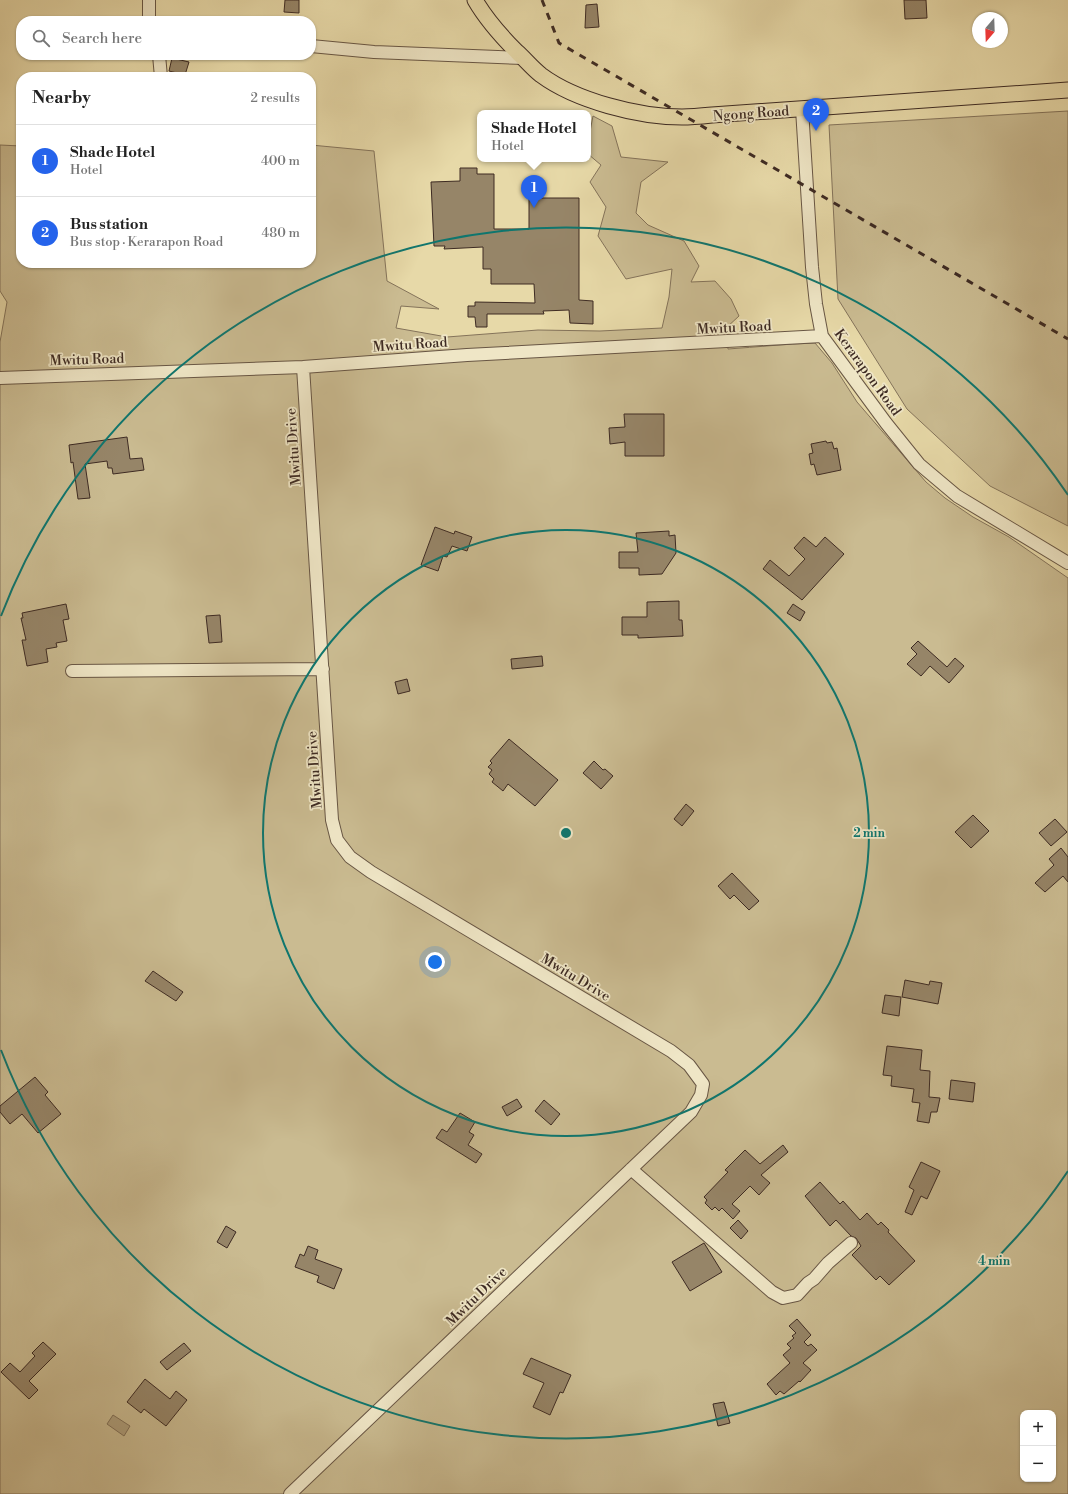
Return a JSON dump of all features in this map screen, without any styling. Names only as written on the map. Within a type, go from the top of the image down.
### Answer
[{"type":"main road","name":"Ngong Road","points":[[475,0],[494,27],[523,58],[541,74],[577,96],[612,107],[645,114],[681,117],[1068,90]]},
{"type":"street","points":[[149,0],[149,16]]},
{"type":"street","points":[[316,46],[374,52],[523,58]]},
{"type":"street","points":[[159,60],[161,72]]},
{"type":"street","name":"Kerarapon Road","points":[[802,109],[812,267],[816,304],[822,336],[886,423],[919,464],[957,496],[1068,563]]},
{"type":"street","name":"Mwitu Road","points":[[0,378],[303,367],[467,355],[822,336]]},
{"type":"street","name":"Mwitu Drive","points":[[290,1494],[691,1112],[702,1095],[703,1084],[689,1065],[672,1051],[371,872],[350,857],[337,840],[332,820],[303,367]]},
{"type":"street","points":[[72,671],[323,669]]},
{"type":"street","points":[[631,1169],[772,1292],[783,1298],[797,1295],[814,1279],[828,1262],[851,1243]]},
{"type":"shaded area","points":[[1068,111],[1068,526],[990,486],[907,409],[838,299],[829,125]]},
{"type":"shaded area","points":[[593,116],[612,126],[621,157],[668,162],[641,182],[636,213],[648,225],[684,241],[699,266],[691,282],[715,281],[731,299],[739,316],[726,328],[728,349],[815,343],[832,363],[857,402],[926,482],[945,498],[973,517],[1009,537],[1068,578],[1068,1494],[0,1494],[0,342],[7,302],[0,291],[0,145],[16,146],[16,268],[316,268],[316,145],[374,151],[387,281],[439,309],[401,306],[396,328],[447,337],[538,330],[600,331],[662,328],[669,297],[672,269],[626,279],[598,236],[606,207],[590,182],[601,165],[591,157],[591,126]]},
{"type":"shaded area","points":[[113,1415],[130,1426],[124,1436],[107,1424]]},
{"type":"building","points":[[285,0],[299,0],[299,13],[284,12]]},
{"type":"building","points":[[904,0],[926,0],[927,18],[905,19]]},
{"type":"building","points":[[597,4],[599,27],[585,28],[586,5]]},
{"type":"building","points":[[172,60],[189,62],[186,72],[169,71]]},
{"type":"building","points":[[460,168],[477,168],[477,174],[494,174],[494,229],[529,229],[529,198],[579,198],[579,300],[593,301],[593,324],[570,323],[569,310],[543,311],[544,314],[487,314],[487,327],[476,327],[475,317],[468,317],[468,306],[475,306],[475,302],[535,303],[534,284],[491,284],[491,269],[483,269],[483,247],[444,249],[445,246],[434,246],[431,182],[460,181]]},
{"type":"building","points":[[624,414],[664,414],[664,456],[625,456],[625,442],[610,444],[609,428],[625,427]]},
{"type":"building","points":[[127,437],[130,459],[142,458],[144,470],[113,474],[112,468],[108,468],[107,461],[85,464],[90,498],[78,499],[69,445]]},
{"type":"building","points":[[826,441],[827,443],[832,442],[834,449],[837,448],[841,470],[817,475],[814,464],[811,465],[809,454],[813,453],[811,444]]},
{"type":"building","points":[[435,527],[454,534],[455,531],[472,537],[467,551],[452,546],[447,557],[443,556],[438,571],[421,565]]},
{"type":"building","points":[[669,531],[669,536],[675,535],[676,553],[662,574],[639,575],[639,568],[619,568],[619,552],[638,552],[636,533]]},
{"type":"building","points":[[804,537],[816,547],[825,537],[844,554],[802,600],[763,569],[770,560],[789,576],[805,559],[794,548]]},
{"type":"building","points":[[679,601],[679,620],[682,620],[683,636],[638,638],[638,635],[622,635],[622,617],[647,617],[647,602]]},
{"type":"building","points":[[66,604],[69,619],[63,620],[67,641],[56,643],[57,647],[46,649],[48,662],[27,666],[22,640],[26,640],[21,618],[23,618],[22,613]]},
{"type":"building","points":[[793,604],[805,612],[800,621],[787,613]]},
{"type":"building","points":[[220,615],[222,642],[209,643],[206,616]]},
{"type":"building","points":[[918,641],[947,667],[955,658],[964,666],[949,683],[930,666],[921,676],[907,664],[917,654],[911,648]]},
{"type":"building","points":[[542,656],[543,666],[512,669],[511,659]]},
{"type":"building","points":[[407,679],[410,691],[398,694],[395,682]]},
{"type":"building","points":[[509,739],[558,780],[535,806],[508,784],[503,791],[492,782],[494,779],[489,774],[492,770],[488,767],[492,763],[490,761]]},
{"type":"building","points":[[594,761],[603,770],[605,769],[613,776],[601,789],[583,773]]},
{"type":"building","points":[[686,804],[694,811],[682,826],[674,819]]},
{"type":"building","points":[[973,815],[989,831],[971,848],[955,832]]},
{"type":"building","points":[[1055,819],[1067,832],[1051,846],[1039,833]]},
{"type":"building","points":[[1061,848],[1068,857],[1068,882],[1063,876],[1045,892],[1035,883],[1054,865],[1049,859]]},
{"type":"building","points":[[732,873],[759,901],[749,910],[734,895],[730,899],[718,886]]},
{"type":"building","points":[[153,971],[183,992],[176,1001],[145,981]]},
{"type":"building","points":[[905,980],[929,985],[930,981],[942,983],[938,1004],[902,997]]},
{"type":"building","points":[[885,995],[901,997],[899,1016],[882,1013]]},
{"type":"building","points":[[887,1046],[922,1050],[920,1070],[930,1071],[929,1097],[940,1098],[937,1112],[931,1112],[929,1123],[917,1121],[920,1103],[912,1102],[914,1089],[891,1086],[892,1076],[883,1075]]},
{"type":"building","points":[[35,1077],[48,1092],[45,1095],[61,1114],[38,1133],[22,1114],[10,1124],[0,1112],[0,1106]]},
{"type":"building","points":[[951,1080],[975,1083],[973,1102],[949,1099]]},
{"type":"building","points":[[517,1099],[522,1107],[507,1116],[502,1107]]},
{"type":"building","points":[[544,1100],[560,1114],[551,1125],[535,1111]]},
{"type":"building","points":[[460,1113],[475,1122],[469,1132],[474,1135],[468,1145],[482,1154],[476,1163],[436,1138],[442,1129],[447,1132]]},
{"type":"building","points":[[783,1145],[788,1152],[761,1175],[770,1183],[759,1195],[750,1186],[732,1204],[740,1211],[733,1219],[722,1208],[719,1211],[715,1207],[712,1210],[705,1203],[707,1200],[704,1197],[728,1172],[725,1170],[745,1150],[760,1164]]},
{"type":"building","points":[[921,1162],[940,1171],[927,1199],[921,1196],[912,1215],[905,1212],[914,1190],[909,1187]]},
{"type":"building","points":[[820,1182],[840,1204],[843,1201],[860,1220],[867,1213],[878,1225],[881,1222],[889,1230],[888,1232],[915,1261],[889,1285],[880,1276],[876,1280],[852,1255],[861,1246],[856,1238],[851,1236],[836,1220],[830,1226],[805,1196]]},
{"type":"building","points":[[738,1220],[748,1231],[741,1239],[730,1228]]},
{"type":"building","points":[[226,1226],[236,1232],[227,1248],[217,1242]]},
{"type":"building","points":[[704,1243],[722,1272],[690,1291],[672,1262]]},
{"type":"building","points":[[308,1246],[318,1250],[315,1259],[342,1269],[334,1289],[317,1282],[319,1276],[295,1267],[300,1254],[304,1256]]},
{"type":"building","points":[[797,1319],[811,1335],[804,1342],[808,1346],[811,1344],[817,1350],[803,1363],[811,1370],[800,1382],[799,1381],[784,1394],[780,1391],[776,1395],[767,1384],[790,1363],[783,1355],[791,1348],[787,1344],[794,1338],[792,1336],[796,1333],[789,1326]]},
{"type":"building","points":[[43,1342],[56,1354],[29,1381],[38,1390],[29,1399],[1,1372],[10,1363],[20,1372],[35,1356],[32,1353]]},
{"type":"building","points":[[184,1343],[191,1351],[167,1370],[160,1362]]},
{"type":"building","points":[[531,1358],[571,1375],[563,1393],[560,1392],[550,1415],[533,1407],[544,1383],[523,1374]]},
{"type":"building","points":[[145,1379],[170,1399],[176,1391],[187,1400],[166,1426],[144,1409],[141,1413],[127,1402]]},
{"type":"building","points":[[724,1402],[730,1423],[718,1426],[713,1404]]},
{"type":"railway","points":[[542,0],[559,43],[1068,339]]},
{"type":"place","name":"Bus station","points":[[816,131]]},
{"type":"place","name":"Shade Hotel","points":[[534,208]]}]
